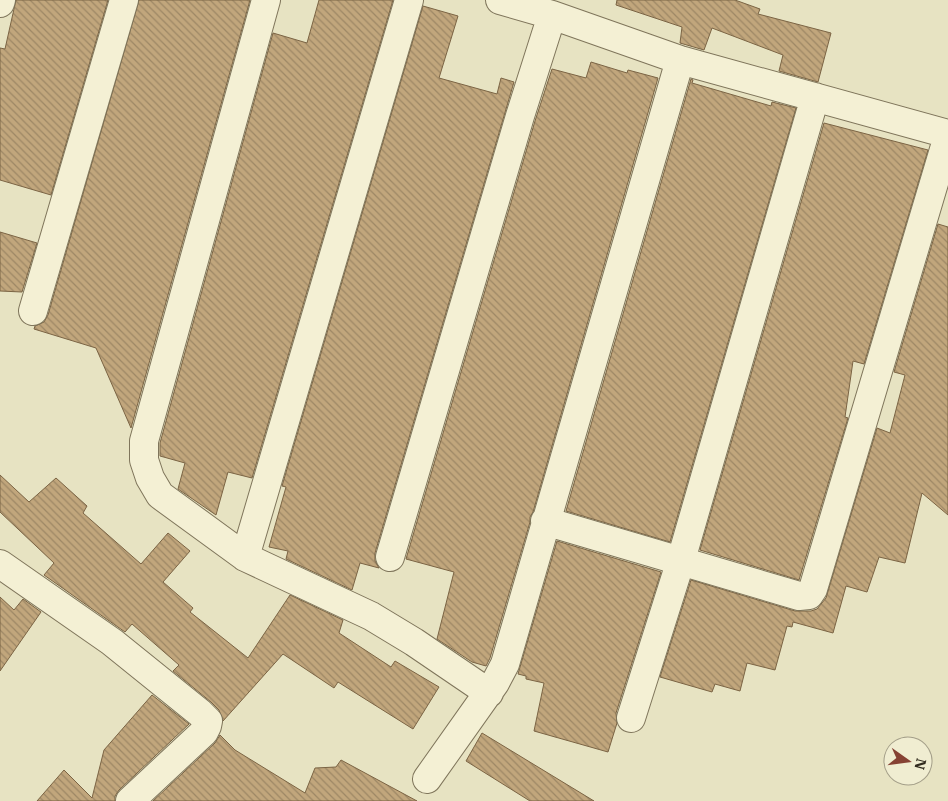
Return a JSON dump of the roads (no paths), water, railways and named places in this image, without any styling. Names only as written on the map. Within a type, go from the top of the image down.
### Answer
[{"type":"street","points":[[33,311],[124,0]]},
{"type":"street","points":[[266,0],[144,441],[144,460],[150,478],[160,496],[245,557],[371,616],[414,642],[488,693]]},
{"type":"street","points":[[245,557],[409,0]]},
{"type":"street","points":[[500,0],[552,15],[680,60],[948,135],[814,589],[809,595],[799,596],[545,521]]},
{"type":"street","points":[[390,557],[517,126],[552,15]]},
{"type":"street","points":[[428,778],[488,693],[505,664],[680,60]]},
{"type":"street","points":[[631,718],[681,560],[815,97]]},
{"type":"street","points":[[0,564],[112,642],[208,721],[204,732],[130,801]]}]
